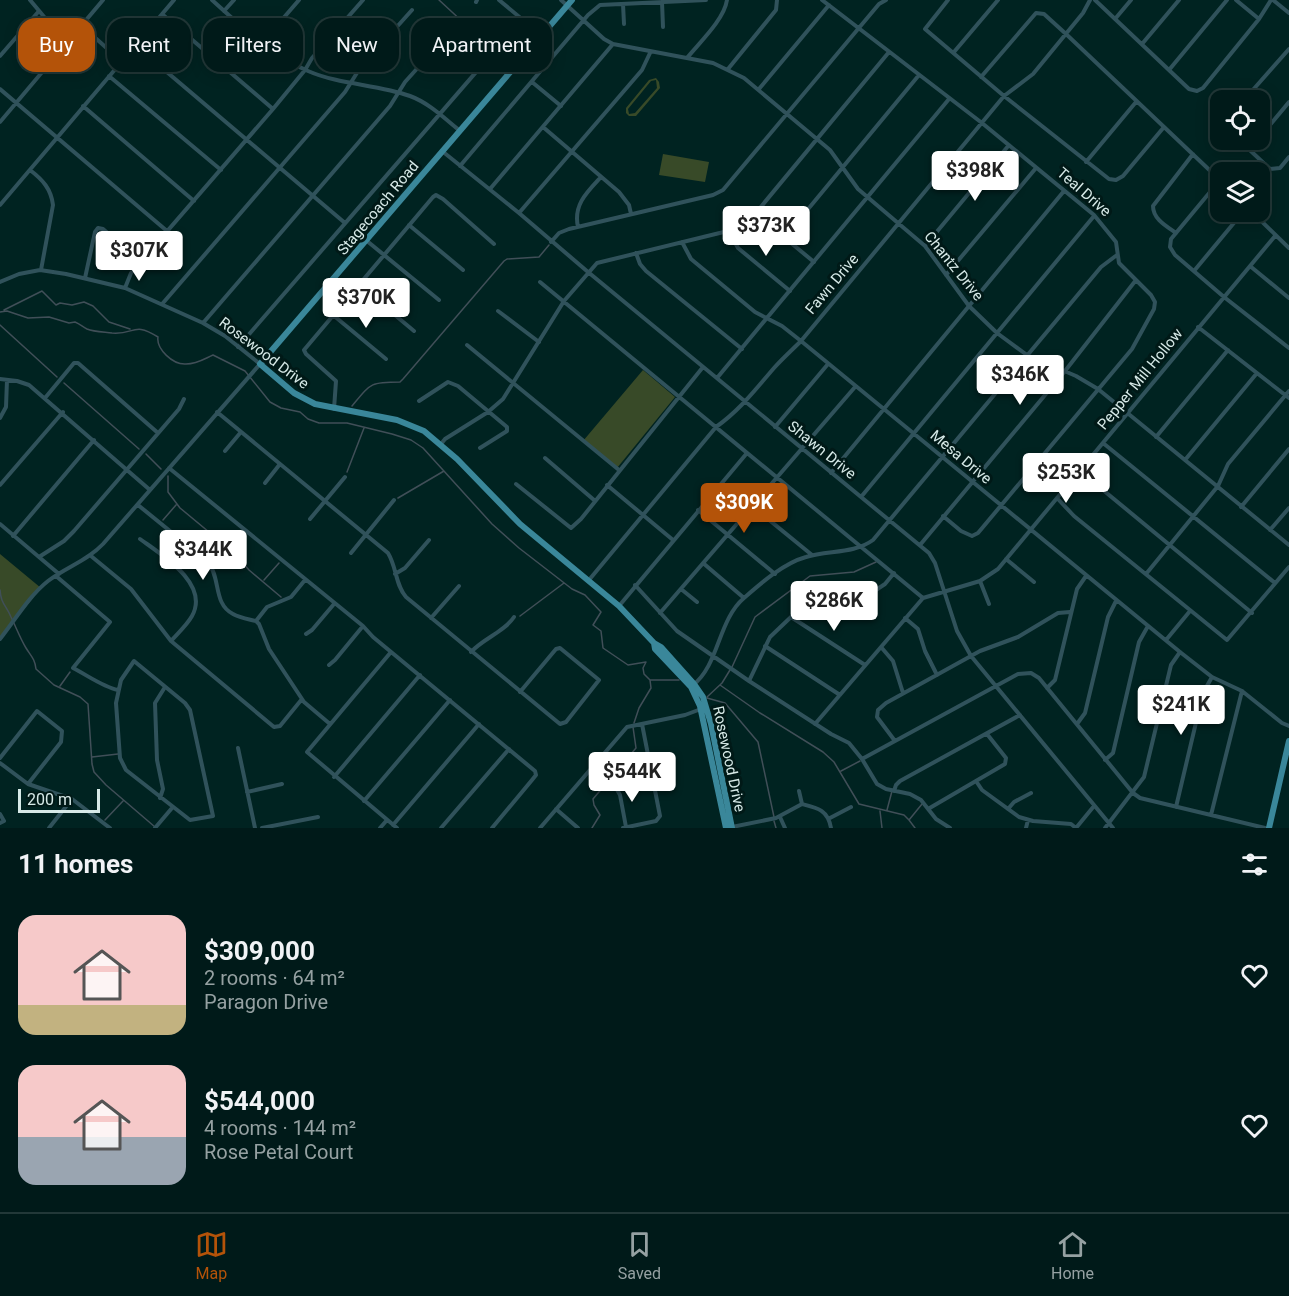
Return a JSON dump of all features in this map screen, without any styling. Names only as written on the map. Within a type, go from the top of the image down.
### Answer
[{"type":"main road","name":"Stagecoach Road","points":[[552,22],[572,0]]},
{"type":"main road","name":"Stagecoach Road","points":[[258,367],[509,72]]},
{"type":"main road","name":"Rosewood Drive","points":[[258,367],[301,398],[315,404],[406,422],[424,431],[441,444],[510,515],[619,606],[654,643],[661,647],[693,686],[707,708],[728,828]]},
{"type":"main road","name":"Rosewood Drive","points":[[693,686],[701,709],[728,828]]},
{"type":"main road","points":[[1267,828],[1289,741]]},
{"type":"street","points":[[30,0],[45,18]]},
{"type":"street","points":[[87,18],[103,0]]},
{"type":"street","points":[[159,18],[174,0]]},
{"type":"street","points":[[212,0],[232,18]]},
{"type":"street","points":[[224,11],[234,0]]},
{"type":"street","points":[[283,18],[299,0]]},
{"type":"street","points":[[125,288],[131,273],[273,109],[312,58],[363,0]]},
{"type":"street","points":[[500,0],[521,18]]},
{"type":"street","name":"Chantz Drive","points":[[561,0],[604,39],[613,44],[650,53],[713,63],[739,74],[830,150],[867,198],[925,246],[969,306],[997,333],[1027,355],[1065,371],[1098,389],[1289,545]]},
{"type":"street","points":[[460,166],[600,5],[706,0]]},
{"type":"street","points":[[687,58],[726,9],[727,0]]},
{"type":"street","points":[[728,69],[776,10],[777,0]]},
{"type":"street","name":"Teal Drive","points":[[822,0],[982,123],[1094,215],[1116,242],[1119,263],[1153,299],[1154,309],[1135,344],[978,533],[972,536],[961,531],[943,516]]},
{"type":"street","points":[[551,242],[559,233],[578,227],[713,195],[723,190],[879,4],[886,0]]},
{"type":"street","points":[[948,0],[925,28],[1004,96],[1109,179],[1120,178],[1164,127]]},
{"type":"street","points":[[954,52],[998,0]]},
{"type":"street","name":"Fawn Drive","points":[[589,581],[716,427],[746,402],[774,368],[801,341],[1004,96],[1033,74],[1083,13],[1090,0]]},
{"type":"street","points":[[1095,0],[1189,89],[1200,90],[1272,0],[1289,13]]},
{"type":"street","points":[[1115,19],[1131,0]]},
{"type":"street","points":[[1142,45],[1179,0]]},
{"type":"street","points":[[1169,70],[1227,0]]},
{"type":"street","points":[[1236,0],[1259,19]]},
{"type":"street","points":[[662,2],[663,27]]},
{"type":"street","points":[[623,4],[624,24]]},
{"type":"street","points":[[759,89],[829,5]]},
{"type":"street","points":[[163,303],[345,92],[360,68],[412,10]]},
{"type":"street","points":[[0,56],[39,11]]},
{"type":"street","points":[[981,77],[1036,13],[1044,14],[1210,170]]},
{"type":"street","points":[[162,14],[273,109]]},
{"type":"street","points":[[95,38],[107,48]]},
{"type":"street","points":[[490,189],[613,44]]},
{"type":"street","points":[[1252,90],[1289,49]]},
{"type":"street","points":[[441,444],[503,399],[564,301],[588,272],[601,261],[743,226],[889,52]]},
{"type":"street","points":[[519,213],[642,70],[650,53]]},
{"type":"street","points":[[305,70],[325,78],[411,96],[440,114],[459,130]]},
{"type":"street","points":[[0,122],[42,72]]},
{"type":"street","points":[[0,205],[112,72]]},
{"type":"street","points":[[167,72],[345,223]]},
{"type":"street","points":[[203,323],[390,106],[416,72]]},
{"type":"street","points":[[238,346],[476,72]]},
{"type":"street","points":[[785,237],[919,75]]},
{"type":"street","points":[[109,76],[220,170]]},
{"type":"street","points":[[532,82],[561,106]]},
{"type":"street","points":[[0,89],[167,231]]},
{"type":"street","points":[[717,378],[949,99]]},
{"type":"street","points":[[1086,162],[1136,102]]},
{"type":"street","points":[[1270,125],[1289,102]]},
{"type":"street","points":[[83,106],[194,201]]},
{"type":"street","points":[[543,127],[626,200],[631,214]]},
{"type":"street","points":[[925,246],[1008,146]]},
{"type":"street","points":[[1249,150],[1270,169],[1280,168],[1289,157]]},
{"type":"street","name":"Shawn Drive","points":[[442,151],[929,553],[935,563],[957,631],[971,656],[1113,828]]},
{"type":"street","points":[[1176,233],[1158,219],[1152,206],[1193,154]]},
{"type":"street","points":[[946,275],[1036,168]]},
{"type":"street","points":[[30,170],[50,191],[53,205],[40,270]]},
{"type":"street","points":[[578,227],[576,215],[579,205],[601,177]]},
{"type":"street","points":[[831,473],[1064,191]]},
{"type":"street","points":[[1210,194],[1176,233],[1170,243],[1172,251],[1224,297],[1289,348]]},
{"type":"street","points":[[334,409],[336,381],[304,350],[433,197],[439,196],[494,244]]},
{"type":"street","points":[[756,213],[814,262]]},
{"type":"street","points":[[861,497],[1094,215]]},
{"type":"street","points":[[1194,271],[1235,222]]},
{"type":"street","points":[[1262,222],[1289,248]]},
{"type":"street","points":[[409,225],[463,270]]},
{"type":"street","points":[[85,278],[95,232],[98,228],[103,229],[141,262]]},
{"type":"street","points":[[729,231],[738,248],[790,291]]},
{"type":"street","name":"Pepper Mill Hollow","points":[[923,598],[980,581],[993,573],[1275,236]]},
{"type":"street","points":[[367,240],[439,300]]},
{"type":"street","name":"Mesa Drive","points":[[682,242],[691,259],[755,312],[782,326],[801,341],[1166,641],[1212,677],[1242,691],[1289,726]]},
{"type":"street","points":[[636,253],[640,264],[646,271],[742,349]]},
{"type":"street","points":[[693,686],[702,677],[733,610],[744,598],[795,561],[812,555],[861,547],[873,540],[1101,267],[1117,255]]},
{"type":"street","points":[[1250,266],[1289,298]]},
{"type":"street","name":"Rosewood Drive","points":[[0,281],[40,270],[125,288],[163,303],[203,323],[238,346],[258,367]]},
{"type":"street","points":[[920,545],[1065,371],[1136,280]]},
{"type":"street","points":[[540,282],[923,598],[815,724]]},
{"type":"street","points":[[359,285],[414,331]]},
{"type":"street","points":[[498,311],[539,342]]},
{"type":"street","points":[[333,315],[386,359]]},
{"type":"street","points":[[1146,574],[1218,486],[1228,464],[1288,395],[1198,327]]},
{"type":"street","points":[[467,345],[620,470]]},
{"type":"street","points":[[1156,436],[1228,350]]},
{"type":"street","points":[[45,398],[77,363],[158,433]]},
{"type":"street","points":[[775,427],[828,364]]},
{"type":"street","name":"Stagecoach Road","points":[[0,639],[38,591],[58,575],[91,556],[258,367]]},
{"type":"street","points":[[516,484],[571,528],[703,367]]},
{"type":"street","points":[[1185,460],[1257,373]]},
{"type":"street","points":[[0,379],[24,382],[63,412],[150,490]]},
{"type":"street","points":[[0,418],[6,407],[7,380]]},
{"type":"street","points":[[419,401],[448,382],[452,382],[507,428],[480,448]]},
{"type":"street","points":[[660,613],[855,386]]},
{"type":"street","points":[[39,557],[68,538],[179,409],[184,399]]},
{"type":"street","points":[[0,485],[63,412]]},
{"type":"street","points":[[217,412],[388,553],[393,561],[397,583],[403,594],[471,652],[520,692],[560,724],[563,724],[599,680],[560,648],[556,649],[520,692]]},
{"type":"street","points":[[225,452],[240,432]]},
{"type":"street","points":[[13,536],[94,440]]},
{"type":"street","points":[[1103,443],[1275,583]]},
{"type":"street","points":[[1241,507],[1289,449]]},
{"type":"street","points":[[619,606],[747,453]]},
{"type":"street","points":[[545,458],[594,500]]},
{"type":"street","points":[[265,483],[280,464]]},
{"type":"street","points":[[170,468],[532,768],[536,775],[492,828]]},
{"type":"street","points":[[1080,471],[1251,613]]},
{"type":"street","points":[[310,519],[345,477]]},
{"type":"street","points":[[607,485],[673,540]]},
{"type":"street","points":[[1057,498],[1074,516],[1229,640],[1289,567]]},
{"type":"street","points":[[351,553],[394,500]]},
{"type":"street","points":[[138,505],[208,562],[213,569],[220,599],[225,609],[237,616],[256,621],[262,629],[269,649],[302,699],[330,724]]},
{"type":"street","points":[[752,506],[812,555]]},
{"type":"street","points":[[1270,530],[1289,508]]},
{"type":"street","points":[[698,510],[775,574]]},
{"type":"street","points":[[0,524],[110,622],[73,668],[108,688],[118,690]]},
{"type":"street","points":[[140,539],[189,579],[194,588],[196,601],[193,615],[171,641]]},
{"type":"street","points":[[395,574],[405,567],[429,540]]},
{"type":"street","points":[[91,556],[131,589],[171,641],[274,727],[280,726],[302,699]]},
{"type":"street","points":[[1006,559],[1035,582]]},
{"type":"street","points":[[703,563],[744,598]]},
{"type":"street","points":[[749,681],[774,631],[791,617],[819,599],[876,590],[885,584],[894,573]]},
{"type":"street","points":[[1047,688],[1055,680],[1070,612],[1077,590],[1086,576]]},
{"type":"street","points":[[256,621],[267,607],[291,597],[305,580]]},
{"type":"street","points":[[980,581],[989,604]]},
{"type":"street","points":[[635,585],[678,631],[749,681],[849,743],[877,784],[916,797],[936,819],[950,828]]},
{"type":"street","points":[[431,618],[459,586]]},
{"type":"street","points":[[681,589],[697,603]]},
{"type":"street","points":[[853,594],[855,616]]},
{"type":"street","points":[[1077,724],[1085,713],[1108,617],[1116,601]]},
{"type":"street","points":[[306,634],[334,603]]},
{"type":"street","points":[[895,741],[876,714],[886,703],[971,656],[1018,637],[1062,611],[1070,612]]},
{"type":"street","points":[[1166,641],[1190,611]]},
{"type":"street","points":[[471,652],[483,640],[505,627],[514,617]]},
{"type":"street","points":[[791,617],[865,665]]},
{"type":"street","points":[[905,618],[918,629],[925,651],[937,675]]},
{"type":"street","points":[[328,665],[335,660],[363,626]]},
{"type":"street","points":[[1105,760],[1113,753],[1139,642],[1148,626]]},
{"type":"street","points":[[765,646],[840,695]]},
{"type":"street","points":[[881,647],[893,661],[903,693]]},
{"type":"street","points":[[391,652],[307,752],[334,777],[395,826],[479,724]]},
{"type":"street","points":[[1105,828],[1144,777],[1172,665],[1180,652]]},
{"type":"street","points":[[134,661],[185,703],[190,710],[213,816],[190,820],[126,770],[120,758],[118,690],[123,675],[134,661]]},
{"type":"street","points":[[862,759],[1018,674],[1026,673],[1035,675],[1047,688],[1133,793],[1147,800],[1267,828]]},
{"type":"street","points":[[334,777],[420,675]]},
{"type":"street","points":[[1176,807],[1203,693],[1212,677]]},
{"type":"street","points":[[160,798],[163,789],[157,760],[155,704],[165,687]]},
{"type":"street","points":[[1211,815],[1242,691]]},
{"type":"street","points":[[364,801],[450,700]]},
{"type":"street","points":[[540,828],[622,731],[632,725],[685,715],[701,709]]},
{"type":"street","points":[[0,758],[38,711],[62,731],[61,742],[28,784]]},
{"type":"street","points":[[894,791],[896,784],[900,781],[1020,715]]},
{"type":"street","points":[[615,786],[620,795],[625,828],[656,821],[660,816],[642,724]]},
{"type":"street","points":[[928,808],[976,782],[1002,766],[1006,761],[987,734]]},
{"type":"street","points":[[238,748],[255,828]]},
{"type":"street","points":[[441,828],[509,749]]},
{"type":"street","points":[[0,763],[28,784],[72,800],[110,828]]},
{"type":"street","points":[[976,782],[982,790],[1019,817],[1028,820],[1071,824],[1076,828],[1094,806]]},
{"type":"street","points":[[247,792],[282,784]]},
{"type":"street","points":[[799,791],[802,804]]},
{"type":"street","points":[[1008,809],[1014,802],[1031,793]]},
{"type":"street","points":[[49,828],[72,800]]},
{"type":"street","points":[[728,828],[780,817],[802,804]]},
{"type":"street","points":[[802,804],[824,812],[830,818],[831,828]]},
{"type":"street","points":[[830,818],[851,807]]},
{"type":"street","points":[[157,826],[172,808]]},
{"type":"street","points":[[556,809],[578,828]]},
{"type":"street","points":[[0,814],[2,822]]},
{"type":"street","points":[[262,828],[318,817]]},
{"type":"street","points":[[780,817],[785,828]]},
{"type":"street","points":[[380,828],[387,820]]},
{"type":"street","points":[[1026,828],[1028,820]]},
{"type":"street","points":[[101,828],[105,824]]},
{"type":"green space","points":[[656,78],[660,88],[636,116],[629,116],[626,108],[649,80]],"holes":[[[656,80],[657,88],[635,113],[629,114],[628,109],[651,81]]]},
{"type":"green space","points":[[663,154],[709,162],[705,182],[659,175]]},
{"type":"green space","points":[[643,370],[675,397],[617,468],[583,441]]},
{"type":"green space","points":[[0,554],[41,588],[0,639]]},
{"type":"waterway","points":[[439,0],[458,18]]},
{"type":"waterway","points":[[352,406],[372,385],[400,382],[504,261],[539,257],[549,245]]},
{"type":"waterway","points":[[4,310],[42,291],[56,305],[84,302],[93,306],[109,322],[130,329]]},
{"type":"waterway","points":[[0,312],[7,311],[28,318],[49,317],[69,323],[75,322],[87,329],[100,332],[120,333],[144,330],[158,337],[163,351],[176,362],[194,363],[213,355],[245,371],[270,402],[281,408],[300,412],[308,419],[319,423],[347,423],[411,440],[423,448],[492,524],[572,589],[585,595],[601,612],[593,625],[601,631],[603,648],[628,665],[646,662],[643,668],[644,674],[650,680],[679,680]]},
{"type":"waterway","points":[[0,325],[57,377]]},
{"type":"waterway","points":[[64,383],[139,449]]},
{"type":"waterway","points":[[347,472],[364,428]]},
{"type":"waterway","points":[[146,454],[161,469]]},
{"type":"waterway","points":[[398,498],[444,471]]},
{"type":"waterway","points":[[168,476],[168,492],[180,508],[233,552],[249,570],[281,597]]},
{"type":"waterway","points":[[163,520],[176,505]]},
{"type":"waterway","points":[[732,667],[755,617],[810,576],[854,572],[876,562]]},
{"type":"waterway","points":[[264,580],[279,563]]},
{"type":"waterway","points":[[520,616],[564,583]]},
{"type":"waterway","points":[[0,590],[3,602],[34,660],[36,669],[54,685],[80,697],[88,704],[94,772],[155,827]]},
{"type":"waterway","points":[[707,697],[722,683],[730,670]]},
{"type":"waterway","points":[[60,686],[70,672]]},
{"type":"waterway","points":[[634,723],[639,708],[651,688],[650,680]]},
{"type":"waterway","points":[[720,685],[823,752],[834,762],[859,804],[904,815],[909,820],[922,804]]},
{"type":"waterway","points":[[707,698],[725,703],[758,742],[774,817]]},
{"type":"waterway","points":[[592,828],[600,815],[593,799],[636,748],[633,727]]},
{"type":"waterway","points":[[92,757],[118,754]]},
{"type":"waterway","points":[[841,771],[860,761]]},
{"type":"waterway","points":[[887,810],[892,791]]},
{"type":"waterway","points":[[105,820],[123,801]]},
{"type":"waterway","points":[[880,811],[882,828]]},
{"type":"waterway","points":[[909,820],[915,828]]},
{"type":"waterway","points":[[774,821],[776,828]]}]
